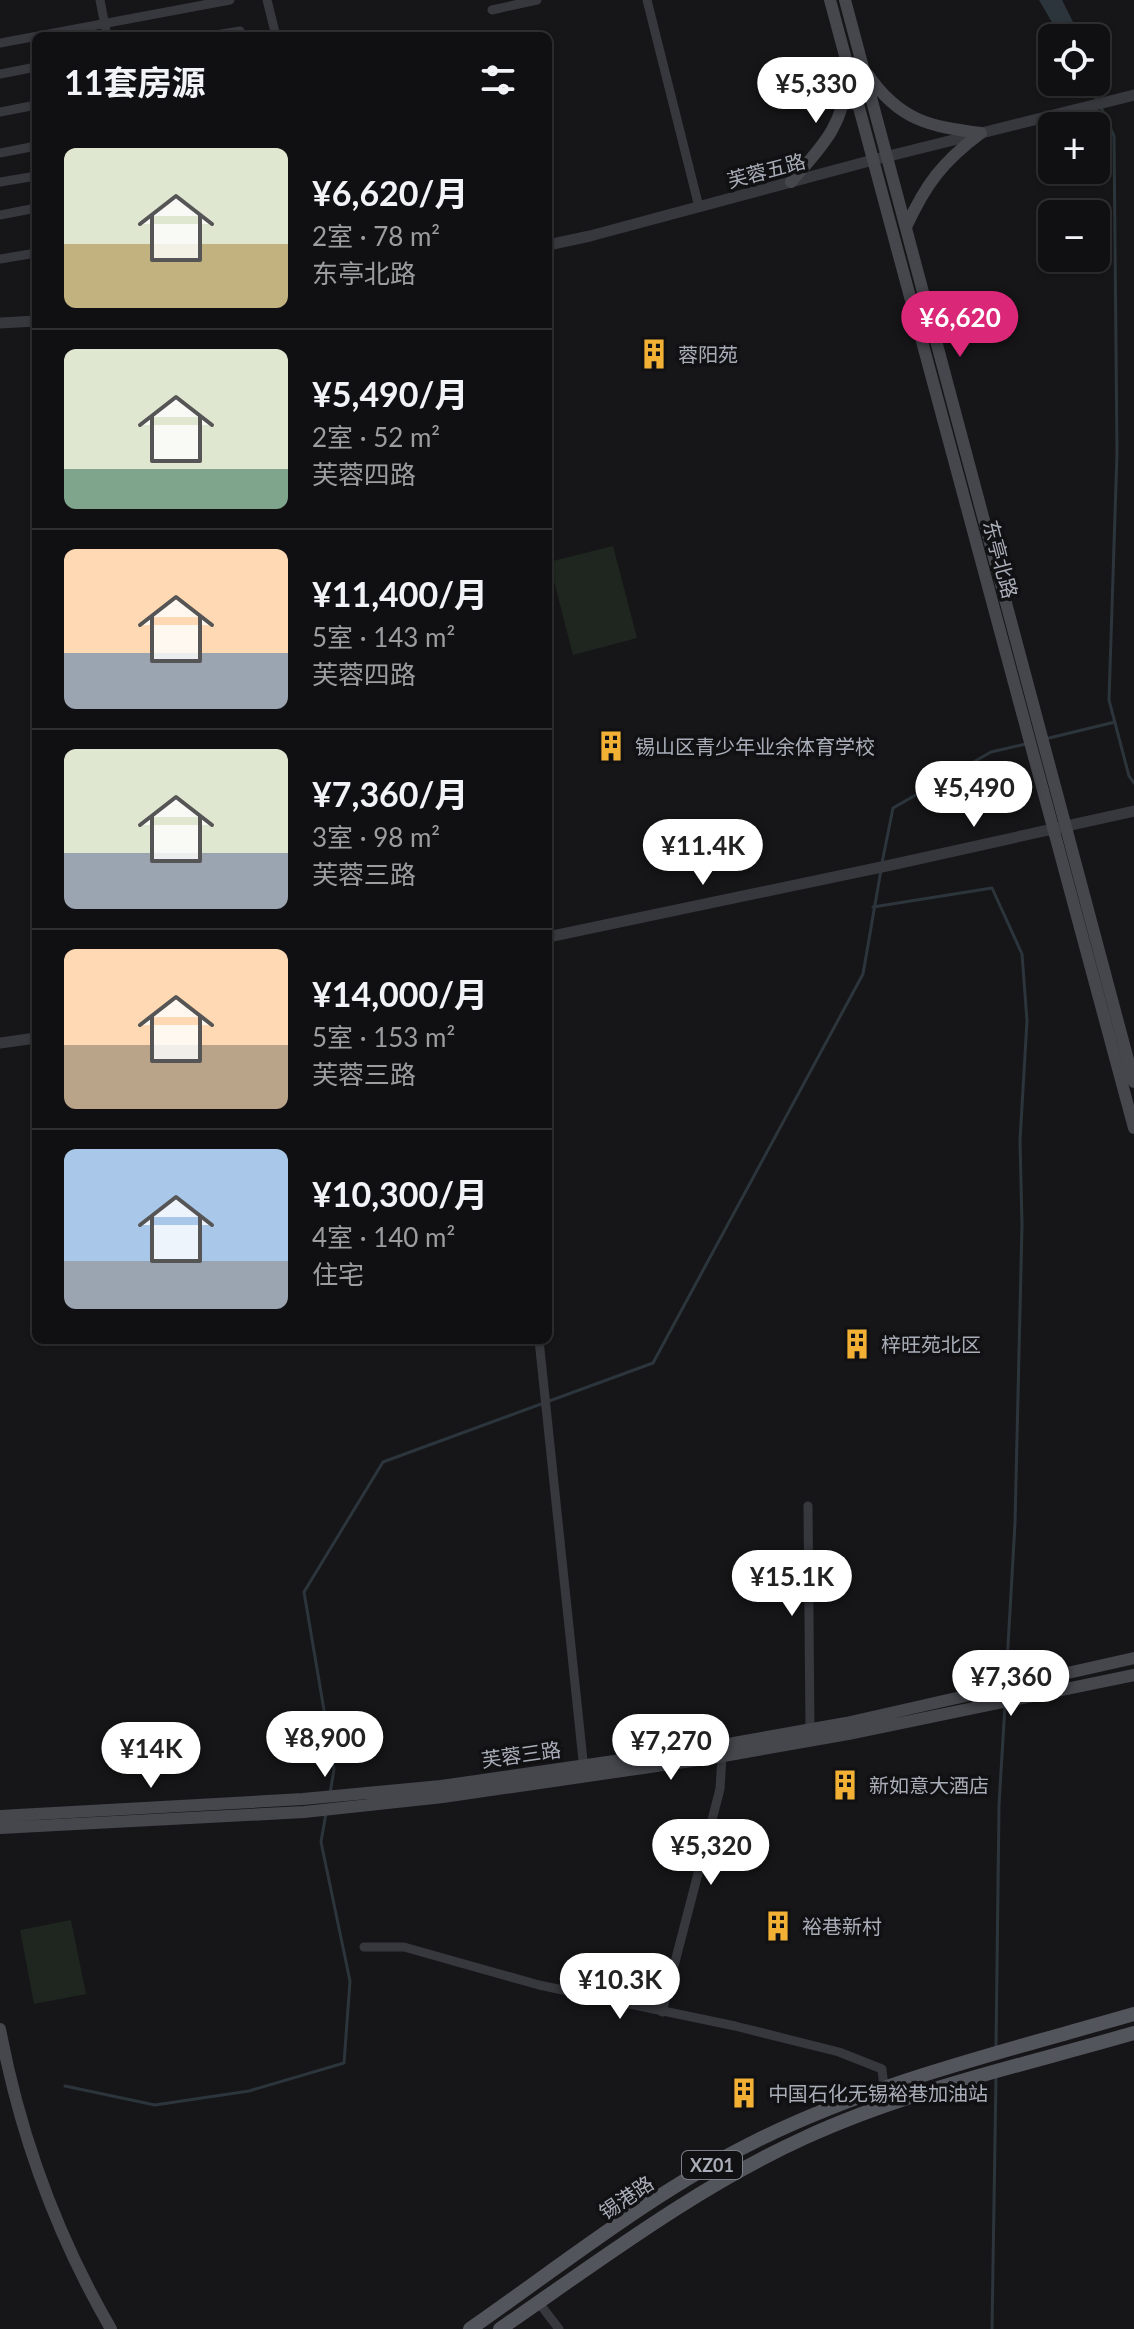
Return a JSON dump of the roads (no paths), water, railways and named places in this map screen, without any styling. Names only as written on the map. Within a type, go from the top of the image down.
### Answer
[{"type":"main road","name":"东亭北路","points":[[830,0],[1026,731],[1040,756],[1134,1128]]},
{"type":"main road","name":"东亭北路","points":[[845,0],[1040,728],[1040,756]]},
{"type":"main road","points":[[863,66],[882,95],[907,116],[939,128],[981,133]]},
{"type":"main road","points":[[791,182],[828,141],[845,106],[849,70]]},
{"type":"main road","points":[[906,227],[935,174],[958,150],[981,133]]},
{"type":"main road","name":"东亭北路","points":[[1059,827],[1134,1082]]},
{"type":"main road","name":"芙蓉三路","points":[[584,1771],[722,1756],[848,1734],[981,1700],[1031,1681],[1134,1658]]},
{"type":"main road","name":"芙蓉三路","points":[[0,1828],[351,1800],[443,1797],[810,1729],[981,1700],[1034,1696],[1134,1675]]},
{"type":"main road","name":"芙蓉三路","points":[[0,1816],[304,1806]]},
{"type":"main road","name":"锡港路","points":[[470,2329],[624,2221],[712,2164],[797,2121],[884,2088],[1134,2014]]},
{"type":"main road","points":[[0,2029],[23,2129],[42,2184],[65,2241],[111,2329]]},
{"type":"main road","name":"锡港路","points":[[500,2329],[681,2205],[760,2159],[850,2118],[1134,2033]]},
{"type":"street","points":[[100,0],[106,32]]},
{"type":"street","points":[[54,32],[230,0]]},
{"type":"street","points":[[267,0],[275,32]]},
{"type":"street","points":[[492,10],[537,0]]},
{"type":"street","points":[[647,0],[699,207]]},
{"type":"street","points":[[234,32],[240,31]]},
{"type":"street","points":[[0,43],[32,37]]},
{"type":"street","points":[[0,74],[32,68]]},
{"type":"street","name":"芙蓉五路","points":[[552,244],[1134,95]]},
{"type":"street","points":[[0,112],[32,106]]},
{"type":"street","points":[[0,153],[32,147]]},
{"type":"street","points":[[0,182],[32,177]]},
{"type":"street","points":[[0,215],[32,209]]},
{"type":"street","points":[[0,259],[32,254]]},
{"type":"street","points":[[0,323],[32,321]]},
{"type":"street","points":[[552,936],[1134,811]]},
{"type":"street","points":[[0,1043],[32,1039]]},
{"type":"street","points":[[539,1344],[584,1771]]},
{"type":"street","points":[[808,1506],[810,1729]]},
{"type":"street","points":[[662,2012],[720,1789],[722,1756]]},
{"type":"street","points":[[364,1947],[404,1947],[539,1985],[735,2026],[839,2052],[882,2069],[884,2088]]},
{"type":"street","points":[[539,2303],[559,2329]]},
{"type":"waterway","points":[[1095,96],[1097,100]]},
{"type":"waterway","points":[[1101,107],[1114,136],[1117,453],[1109,700],[1129,776],[1134,783]]},
{"type":"waterway","points":[[1045,739],[1115,722]]},
{"type":"waterway","points":[[882,863],[893,808],[991,752],[1026,744]]},
{"type":"waterway","points":[[330,1794],[334,1769],[304,1592],[383,1462],[653,1363],[863,974],[881,870]]},
{"type":"waterway","points":[[873,907],[992,888],[1022,954],[1027,1021],[1020,1140],[1022,1225],[1015,1523],[1006,1681]]},
{"type":"waterway","points":[[996,2049],[999,1805],[1005,1705]]},
{"type":"waterway","points":[[65,2086],[155,2105],[249,2091],[344,2063],[350,1981],[321,1842],[326,1813]]},
{"type":"waterway","points":[[992,2329],[996,2077]]},
{"type":"place","name":"蓉阳苑","points":[[654,354]]},
{"type":"place","name":"锡山区青少年业余体育学校","points":[[611,746]]},
{"type":"place","name":"梓旺苑北区","points":[[857,1344]]},
{"type":"place","name":"新如意大酒店","points":[[845,1785]]},
{"type":"place","name":"裕巷新村","points":[[778,1926]]},
{"type":"place","name":"中国石化无锡裕巷加油站","points":[[744,2093]]}]
